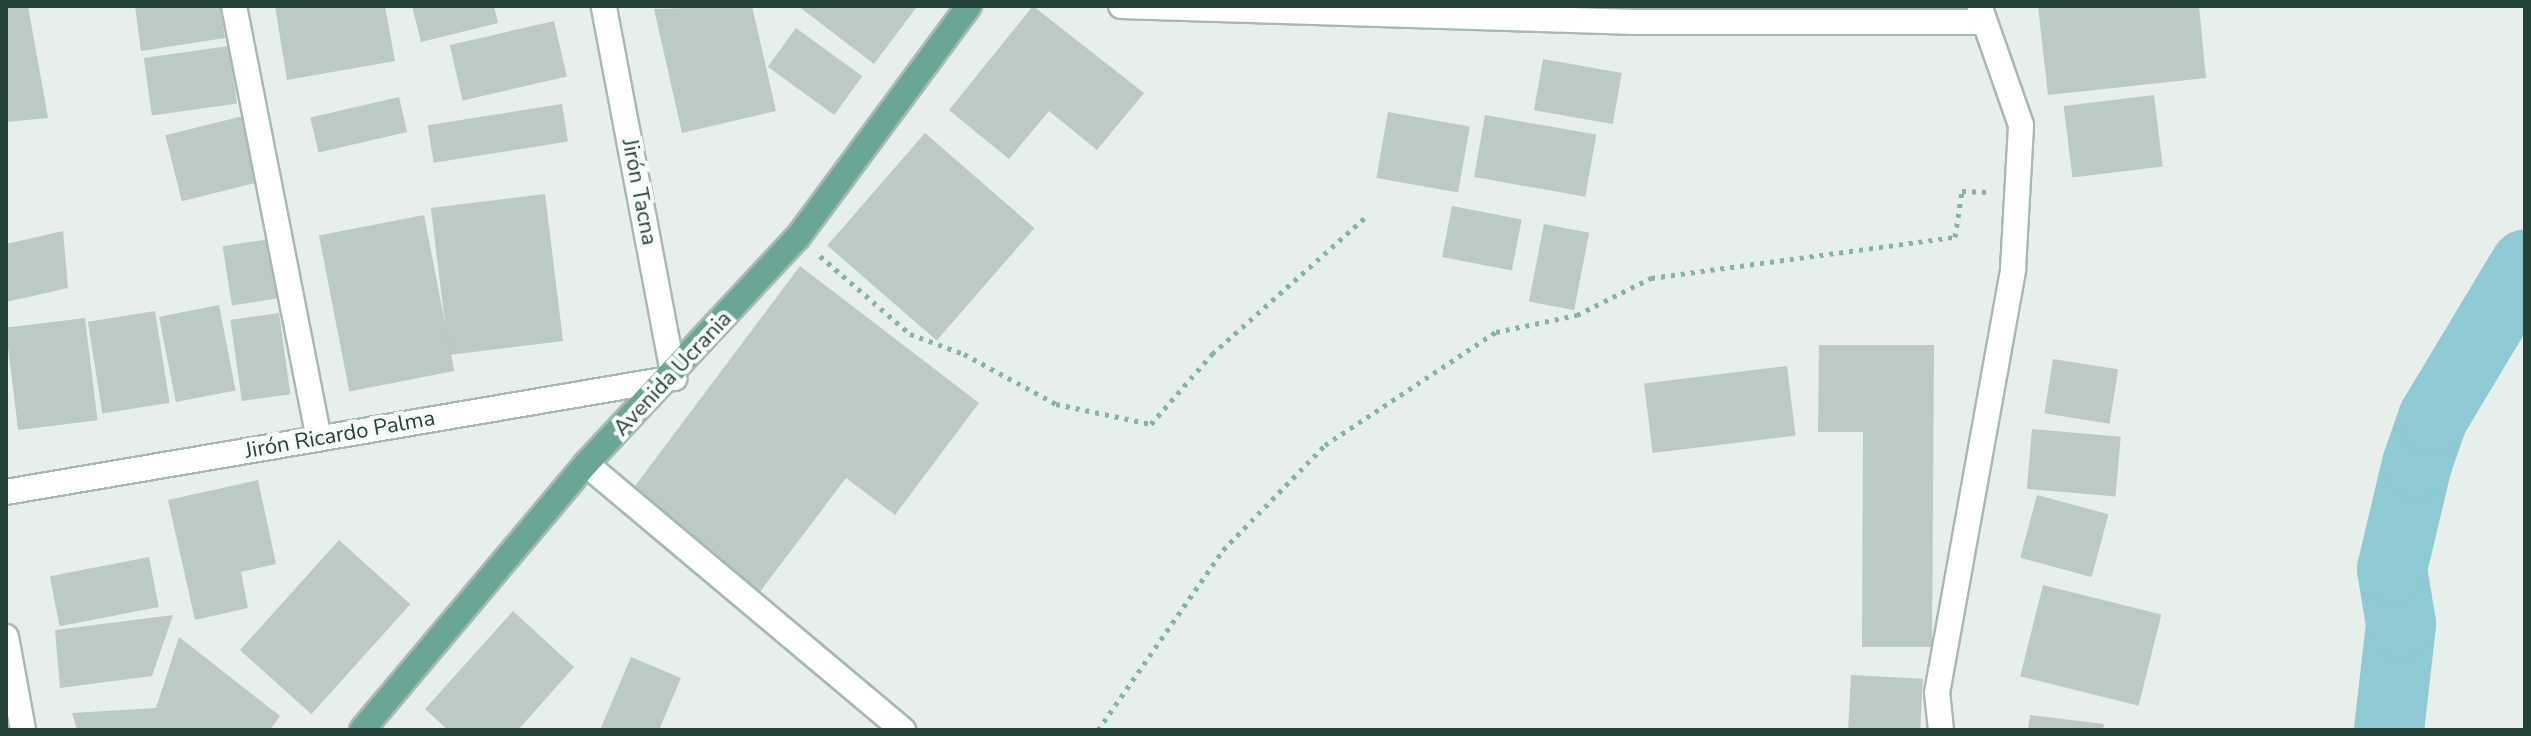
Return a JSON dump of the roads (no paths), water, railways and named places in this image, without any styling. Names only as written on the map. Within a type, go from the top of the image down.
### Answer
[{"type":"main road","name":"Avenida Ucrania","points":[[362,730],[586,464],[674,378],[798,237],[969,6]]},
{"type":"street","points":[[234,6],[319,438]]},
{"type":"street","name":"Jirón Tacna","points":[[604,6],[674,378]]},
{"type":"street","points":[[1121,6],[1635,22],[1980,14],[2021,125],[2013,269],[1937,693],[1941,730]]},
{"type":"street","name":"Jirón Ricardo Palma","points":[[6,492],[674,378]]},
{"type":"street","points":[[586,464],[903,730]]},
{"type":"street","points":[[6,637],[23,730]]},
{"type":"waterway","points":[[2389,730],[2401,624],[2392,569],[2417,464],[2433,418],[2525,265]]}]
